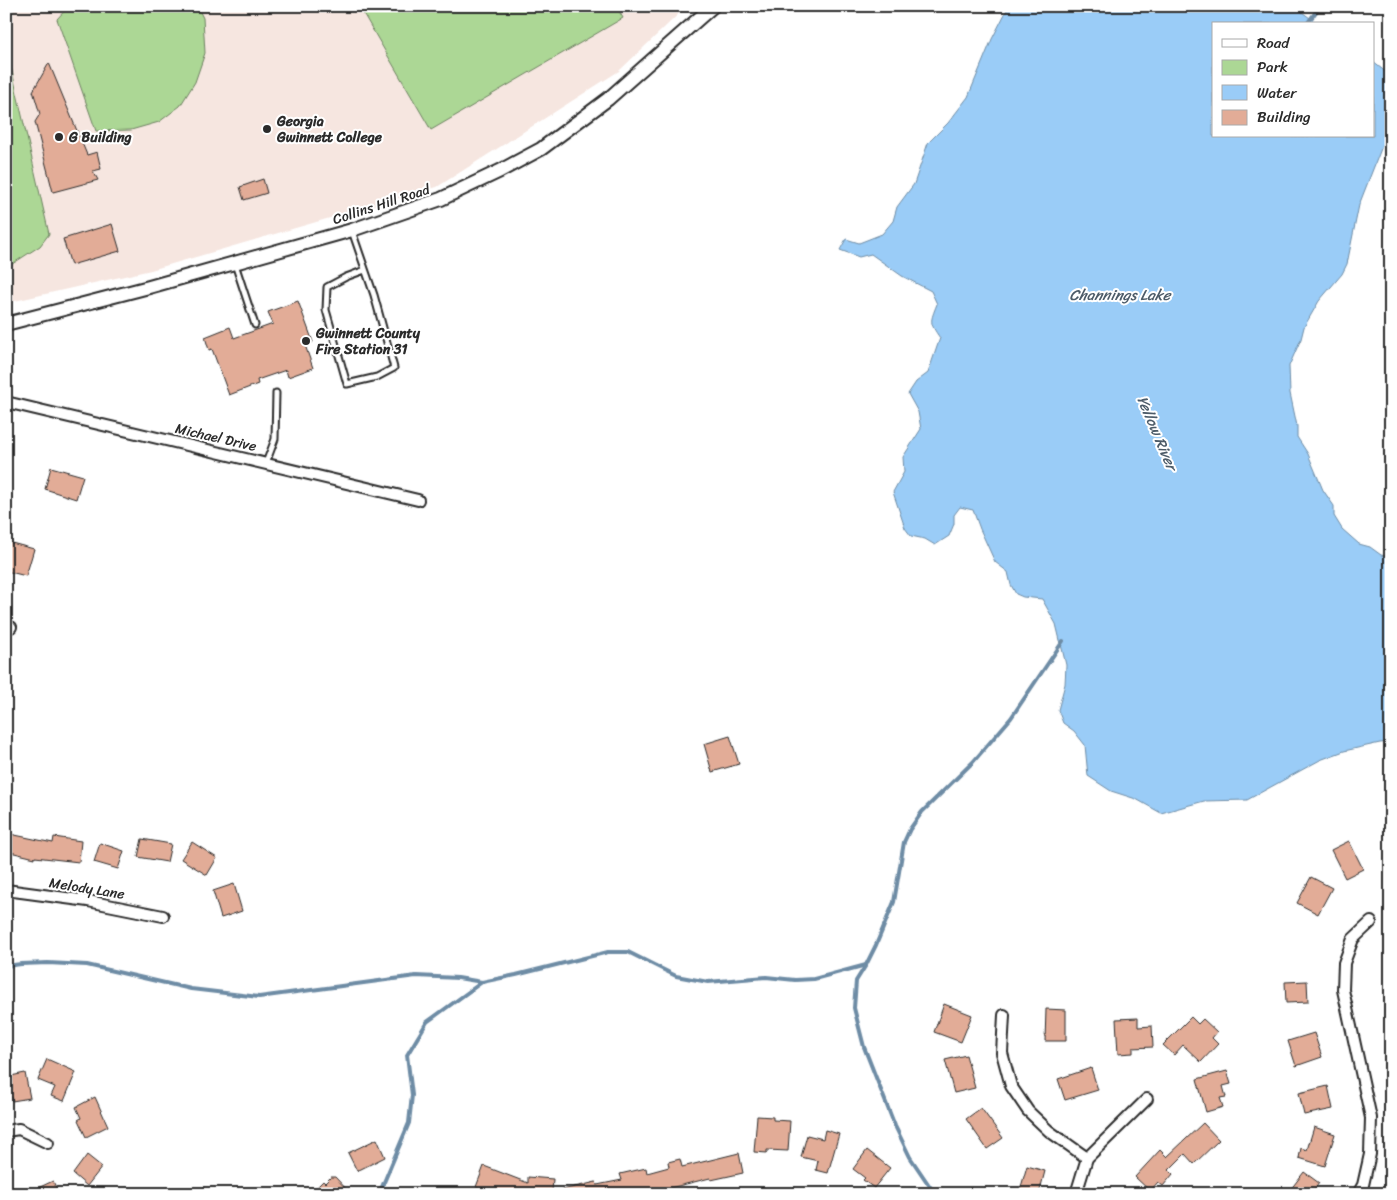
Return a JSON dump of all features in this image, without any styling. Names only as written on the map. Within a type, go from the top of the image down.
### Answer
[{"type":"street","name":"Collins Hill Road","points":[[6,324],[352,230],[441,199],[541,149],[608,100],[713,6]]},
{"type":"street","name":"Michael Drive","points":[[6,402],[418,500]]},
{"type":"street","name":"Melody Lane","points":[[6,890],[88,900],[163,916]]},
{"type":"street","points":[[1358,1194],[1363,1186],[1370,1154],[1371,1118],[1343,990],[1344,963],[1353,939],[1371,922]]},
{"type":"street","points":[[1004,1015],[1002,1053],[1011,1086],[1028,1111],[1049,1131],[1087,1158]]},
{"type":"street","points":[[1076,1194],[1087,1158],[1147,1099]]},
{"type":"street","points":[[6,1131],[19,1129],[48,1143]]},
{"type":"lane","points":[[352,230],[374,295],[394,368],[377,377],[347,384],[326,310],[327,287],[365,270]]},
{"type":"lane","points":[[235,263],[255,326]]},
{"type":"lane","points":[[266,463],[275,439],[276,393]]},
{"type":"shaded area","name":"Georgia Gwinnett College","points":[[6,6],[687,6],[619,71],[437,187],[151,270],[6,303]]},
{"type":"green space","points":[[69,6],[197,6],[203,18],[205,53],[195,82],[180,106],[159,122],[131,130],[96,131],[57,19]]},
{"type":"green space","points":[[364,6],[616,6],[623,18],[431,130],[360,8]]},
{"type":"green space","points":[[6,45],[49,234],[40,246],[6,268]]},
{"type":"water","name":"Channings Lake","points":[[1009,6],[1294,6],[1315,22],[1212,22],[1212,138],[1374,138],[1374,63],[1391,76],[1391,120],[1359,205],[1347,264],[1342,274],[1319,301],[1304,327],[1301,339],[1289,366],[1290,393],[1297,426],[1297,437],[1308,454],[1323,490],[1334,506],[1334,516],[1342,529],[1359,544],[1370,547],[1381,555],[1391,557],[1391,742],[1344,751],[1320,760],[1247,800],[1204,801],[1161,813],[1136,799],[1111,791],[1088,776],[1085,745],[1074,731],[1063,723],[1058,710],[1065,684],[1066,665],[1056,624],[1042,599],[1023,597],[1016,594],[1011,585],[1008,572],[995,562],[973,510],[960,507],[954,515],[954,524],[949,536],[935,545],[925,539],[911,536],[905,528],[893,492],[904,472],[903,457],[921,429],[918,412],[908,394],[916,382],[928,373],[940,338],[932,325],[937,304],[931,291],[902,276],[871,254],[859,257],[840,250],[846,239],[859,243],[882,234],[893,221],[897,207],[914,184],[928,143],[948,123],[968,97],[992,39]]},
{"type":"building","name":"G Building","points":[[49,63],[87,155],[97,152],[101,169],[93,171],[98,180],[53,192],[35,122],[40,114],[33,91]]},
{"type":"building","points":[[263,179],[267,193],[244,200],[240,187]]},
{"type":"building","points":[[112,224],[120,251],[71,265],[63,239]]},
{"type":"building","points":[[298,301],[313,342],[305,345],[313,368],[288,377],[286,370],[257,380],[258,384],[229,395],[212,349],[209,350],[205,337],[230,327],[234,338],[273,324],[268,312]]},
{"type":"building","points":[[51,467],[83,476],[76,499],[45,489]]},
{"type":"building","points":[[8,542],[34,549],[26,576],[6,571],[6,548]]},
{"type":"building","points":[[730,736],[739,764],[712,772],[704,744]]},
{"type":"building","points":[[10,834],[53,843],[54,837],[81,841],[79,862],[35,858],[6,851]]},
{"type":"building","points":[[142,839],[171,844],[167,862],[138,857]]},
{"type":"building","points":[[1349,841],[1363,869],[1345,878],[1331,850]]},
{"type":"building","points":[[192,842],[217,858],[207,875],[181,859]]},
{"type":"building","points":[[100,843],[124,851],[118,869],[94,862]]},
{"type":"building","points":[[1311,877],[1332,888],[1318,914],[1297,903]]},
{"type":"building","points":[[234,884],[242,911],[221,918],[213,891]]},
{"type":"building","points":[[1307,981],[1308,1002],[1286,1003],[1285,982]]},
{"type":"building","points":[[944,1004],[972,1015],[961,1042],[934,1032]]},
{"type":"building","points":[[1046,1009],[1066,1010],[1066,1041],[1045,1041]]},
{"type":"building","points":[[1191,1017],[1198,1024],[1203,1019],[1217,1032],[1212,1038],[1218,1044],[1201,1062],[1183,1045],[1174,1055],[1163,1045]]},
{"type":"building","points":[[1138,1018],[1138,1027],[1152,1026],[1153,1047],[1133,1048],[1133,1053],[1118,1054],[1116,1019]]},
{"type":"building","points":[[1314,1033],[1322,1057],[1296,1066],[1288,1041]]},
{"type":"building","points":[[966,1055],[975,1088],[954,1093],[945,1060]]},
{"type":"building","points":[[47,1059],[76,1072],[64,1101],[51,1096],[55,1087],[38,1080]]},
{"type":"building","points":[[1091,1068],[1098,1090],[1065,1100],[1058,1079]]},
{"type":"building","points":[[1227,1071],[1231,1084],[1223,1086],[1226,1097],[1220,1098],[1223,1107],[1206,1112],[1197,1079]]},
{"type":"building","points":[[25,1073],[30,1098],[12,1101],[12,1097],[6,1098],[6,1077]]},
{"type":"building","points":[[1328,1086],[1333,1109],[1304,1115],[1299,1093]]},
{"type":"building","points":[[95,1097],[108,1126],[86,1137],[78,1120],[81,1118],[76,1107]]},
{"type":"building","points":[[981,1108],[1003,1138],[987,1149],[966,1119]]},
{"type":"building","points":[[757,1116],[773,1117],[773,1120],[790,1121],[788,1151],[767,1150],[767,1153],[754,1152]]},
{"type":"building","points":[[1203,1123],[1219,1140],[1194,1164],[1185,1154],[1169,1170],[1173,1174],[1163,1186],[1158,1182],[1150,1191],[1135,1177],[1160,1150],[1167,1157]]},
{"type":"building","points":[[1314,1127],[1335,1134],[1325,1166],[1299,1158],[1301,1148],[1307,1150]]},
{"type":"building","points":[[825,1130],[839,1134],[828,1173],[816,1170],[818,1161],[801,1157],[807,1135],[823,1139]]},
{"type":"building","points":[[377,1139],[385,1157],[357,1171],[348,1153]]},
{"type":"building","points":[[867,1150],[890,1168],[874,1188],[853,1169]]},
{"type":"building","points":[[739,1153],[743,1173],[711,1180],[710,1178],[643,1194],[563,1194],[562,1190],[596,1182],[597,1185],[622,1180],[620,1174],[646,1168],[647,1173],[669,1167],[668,1162],[680,1159],[682,1167]]},
{"type":"building","points":[[87,1155],[102,1167],[87,1186],[73,1174]]},
{"type":"building","points":[[484,1166],[528,1183],[528,1177],[553,1179],[552,1192],[554,1194],[493,1194],[476,1187]]},
{"type":"building","points":[[1027,1166],[1045,1171],[1039,1194],[1019,1194]]},
{"type":"building","points":[[1304,1172],[1319,1183],[1311,1194],[1287,1194]]},
{"type":"building","points":[[331,1177],[335,1177],[351,1194],[310,1194],[323,1181],[325,1183]]},
{"type":"building","points":[[53,1181],[59,1194],[25,1194]]},
{"type":"waterway","name":"Yellow River","points":[[1308,22],[1320,6]]},
{"type":"waterway","points":[[935,1194],[910,1157],[895,1126],[864,1047],[854,1008],[856,981],[876,945],[894,902],[904,842],[910,829],[922,812],[973,762],[1011,718],[1063,641]]},
{"type":"waterway","points":[[6,966],[48,963],[87,965],[191,989],[259,997],[416,976],[458,978],[482,982],[608,952],[628,952],[676,976],[708,982],[766,977],[795,980],[814,979],[866,965]]},
{"type":"waterway","points":[[379,1194],[409,1123],[412,1095],[407,1055],[427,1022],[482,982]]},
{"type":"place","name":"Georgia Gwinnett College","points":[[267,129]]},
{"type":"place","name":"G Building","points":[[59,137]]},
{"type":"place","name":"Gwinnett County Fire Station 31","points":[[306,341]]}]
